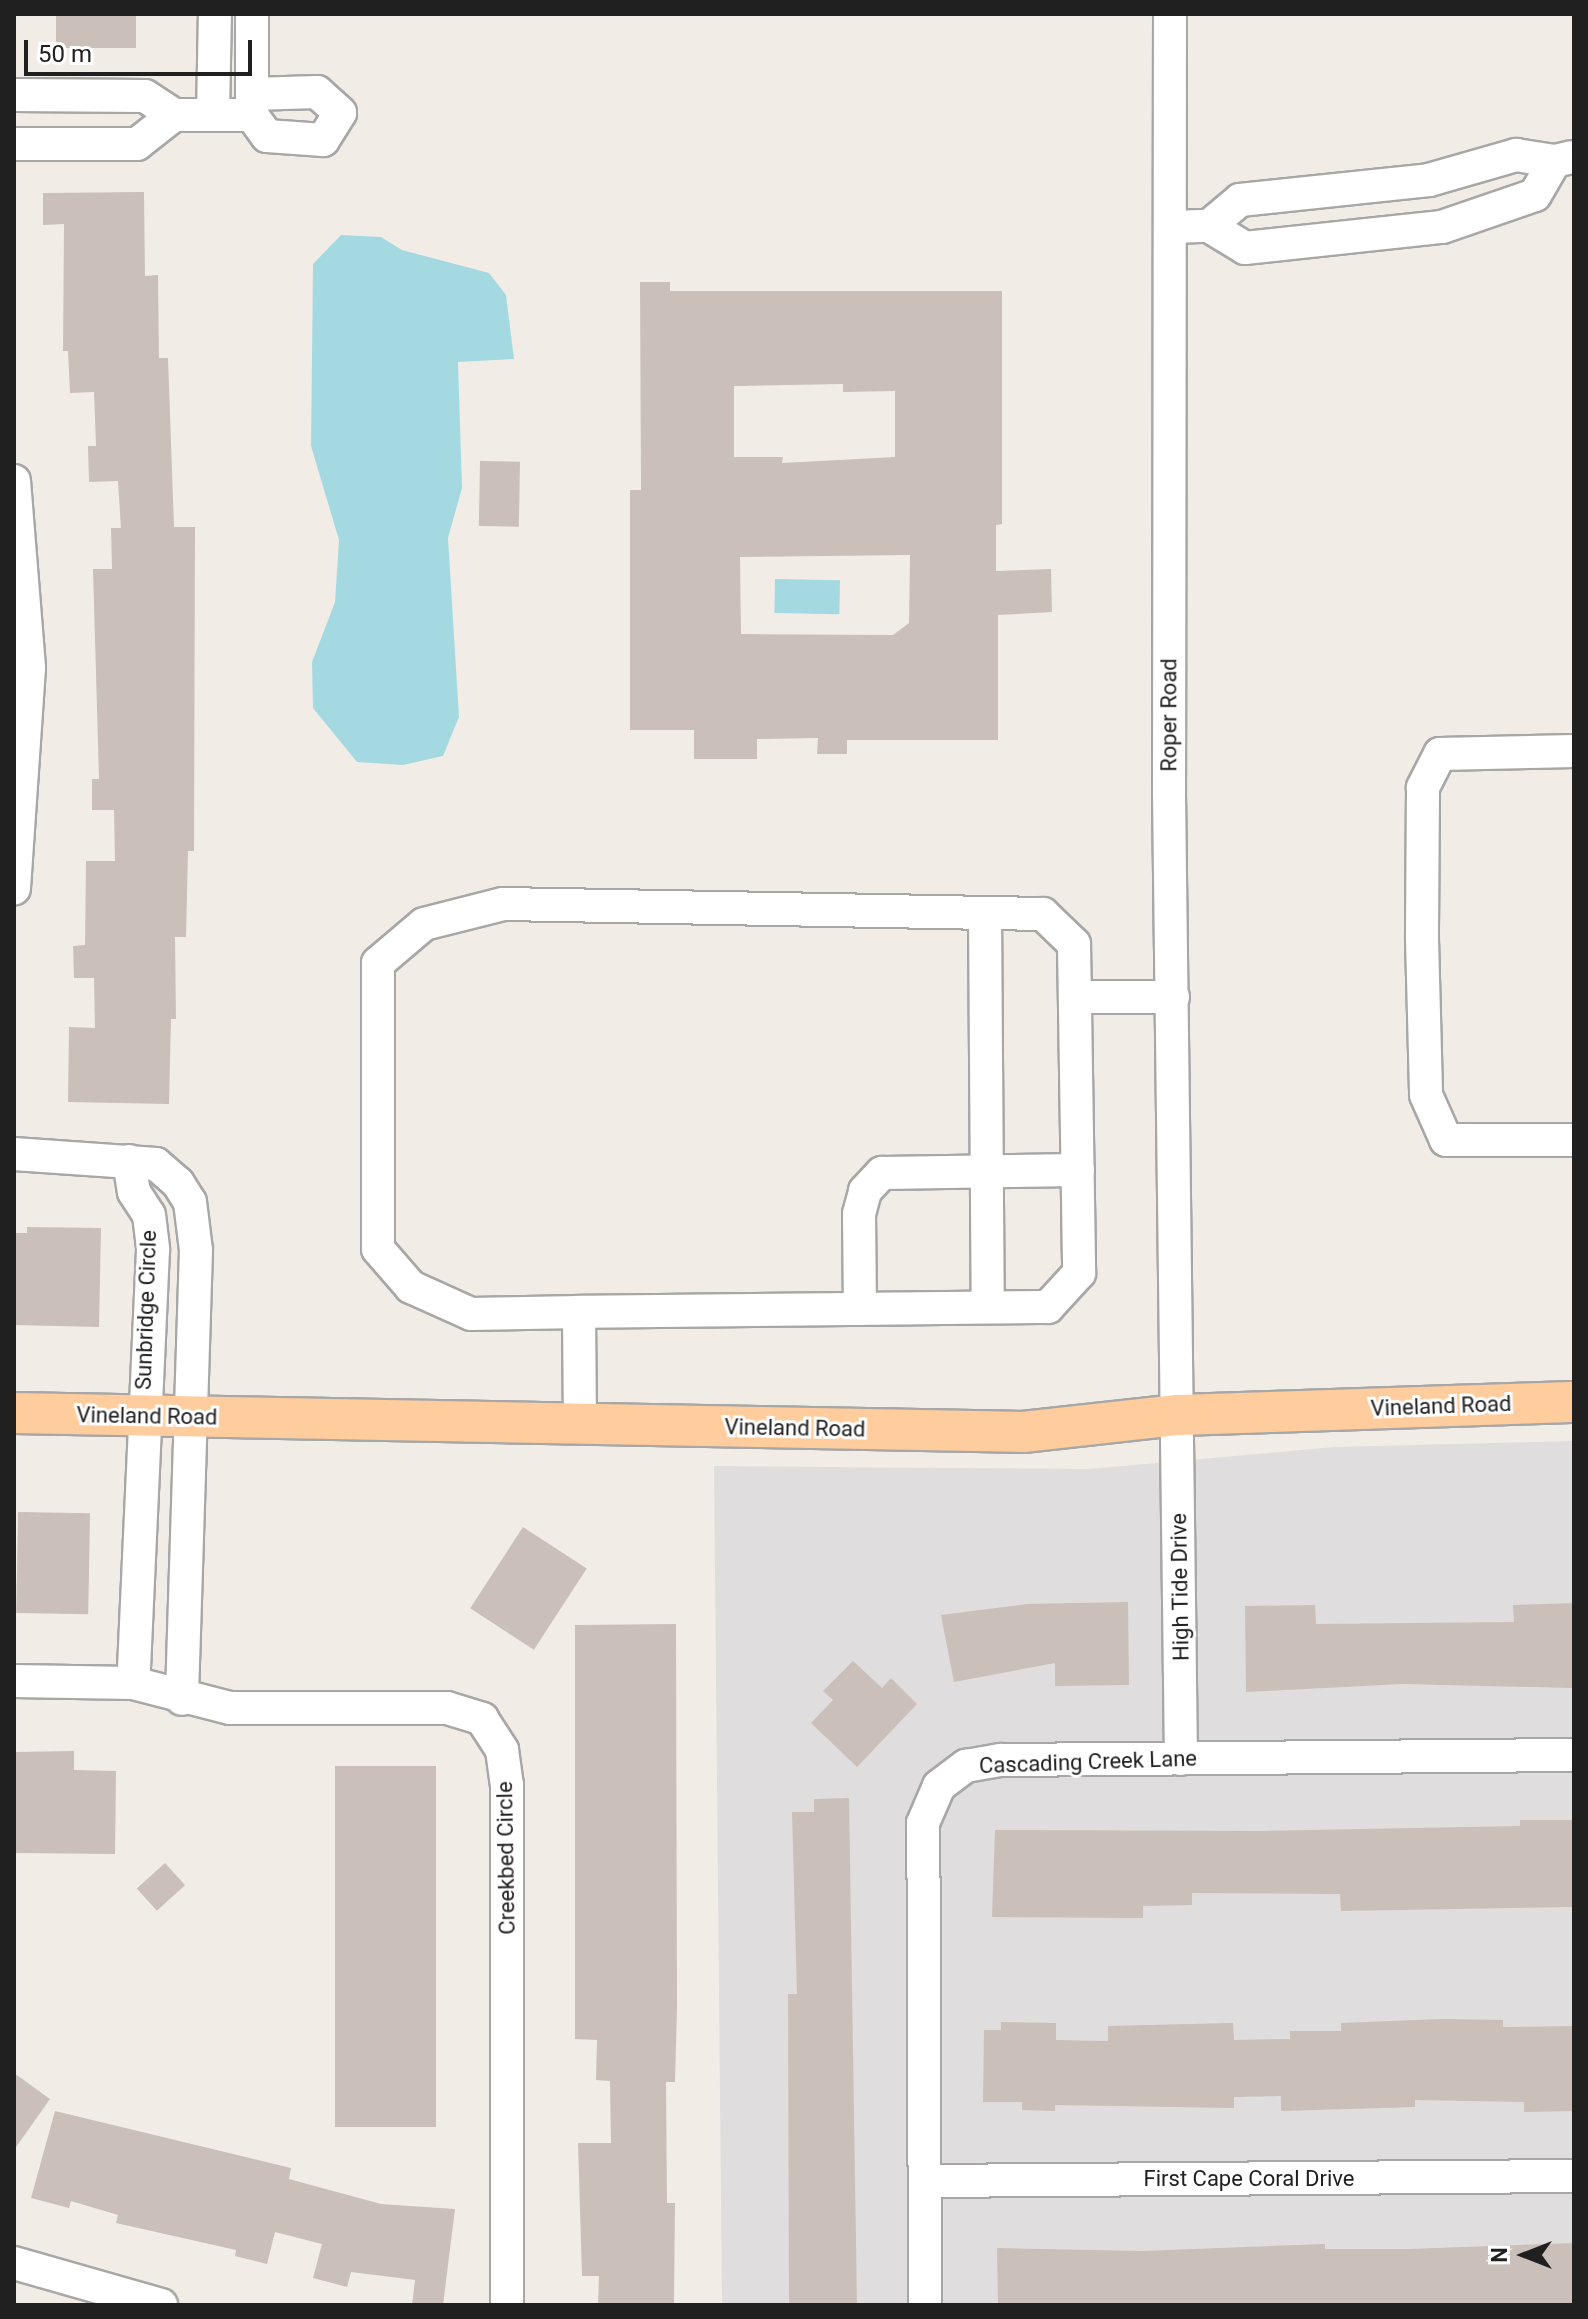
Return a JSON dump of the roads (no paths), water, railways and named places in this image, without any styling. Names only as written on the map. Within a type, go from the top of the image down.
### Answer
[{"type":"main road","name":"Vineland Road","points":[[14,1413],[1023,1432],[1178,1415],[1574,1402]]},
{"type":"street","points":[[213,114],[215,14]]},
{"type":"street","points":[[14,95],[145,96],[174,115],[213,114],[252,104],[252,14]]},
{"type":"street","name":"Roper Road","points":[[1170,14],[1173,997],[1178,1415]]},
{"type":"street","points":[[63,96],[64,142]]},
{"type":"street","points":[[14,144],[137,144],[174,115]]},
{"type":"street","points":[[1209,226],[1240,200],[1429,180],[1516,155],[1564,159]]},
{"type":"street","points":[[1171,227],[1209,226],[1245,248],[1442,227],[1535,195],[1564,159]]},
{"type":"street","points":[[1429,180],[1442,227]]},
{"type":"street","points":[[14,481],[29,668],[14,888]]},
{"type":"street","points":[[1574,751],[1440,754],[1423,788],[1422,1050],[1426,1095],[1446,1140],[1574,1140]]},
{"type":"street","points":[[503,904],[1043,914],[1074,944],[1075,997],[1079,1273],[1048,1307],[471,1314],[411,1287],[378,1249],[378,963],[424,924],[503,904]]},
{"type":"street","points":[[985,913],[988,1307]]},
{"type":"street","points":[[1075,997],[1173,997]]},
{"type":"street","name":"Sunbridge Circle","points":[[14,1154],[156,1164],[178,1183],[190,1202],[196,1250],[189,1418]]},
{"type":"street","name":"Sunbridge Circle","points":[[129,1161],[134,1192],[149,1215],[153,1250],[143,1416]]},
{"type":"street","points":[[860,1309],[859,1214],[865,1191],[882,1173],[987,1168],[1078,1170]]},
{"type":"street","points":[[153,1250],[196,1250]]},
{"type":"street","points":[[579,1312],[580,1424]]},
{"type":"street","name":"High Tide Drive","points":[[1178,1415],[1181,1759]]},
{"type":"street","points":[[133,1683],[143,1416]]},
{"type":"street","points":[[182,1699],[189,1418]]},
{"type":"street","points":[[136,1588],[184,1589]]},
{"type":"street","name":"Creekbed Circle","points":[[14,1681],[133,1683],[182,1699],[230,1708],[447,1708],[482,1719],[502,1750],[507,1785],[507,2305]]},
{"type":"street","name":"Cascading Creek Lane","points":[[925,2305],[923,1823],[939,1786],[966,1766],[1001,1760],[1574,1755]]},
{"type":"street","name":"First Cape Coral Drive","points":[[925,2181],[1574,2176]]},
{"type":"street","points":[[14,2263],[161,2305]]},
{"type":"water","points":[[341,235],[381,237],[402,250],[489,273],[506,295],[514,359],[458,362],[462,488],[448,538],[459,717],[443,756],[403,765],[357,762],[313,708],[312,662],[335,602],[339,540],[311,446],[313,264]]},
{"type":"water","points":[[775,579],[840,580],[839,614],[774,613]]}]
